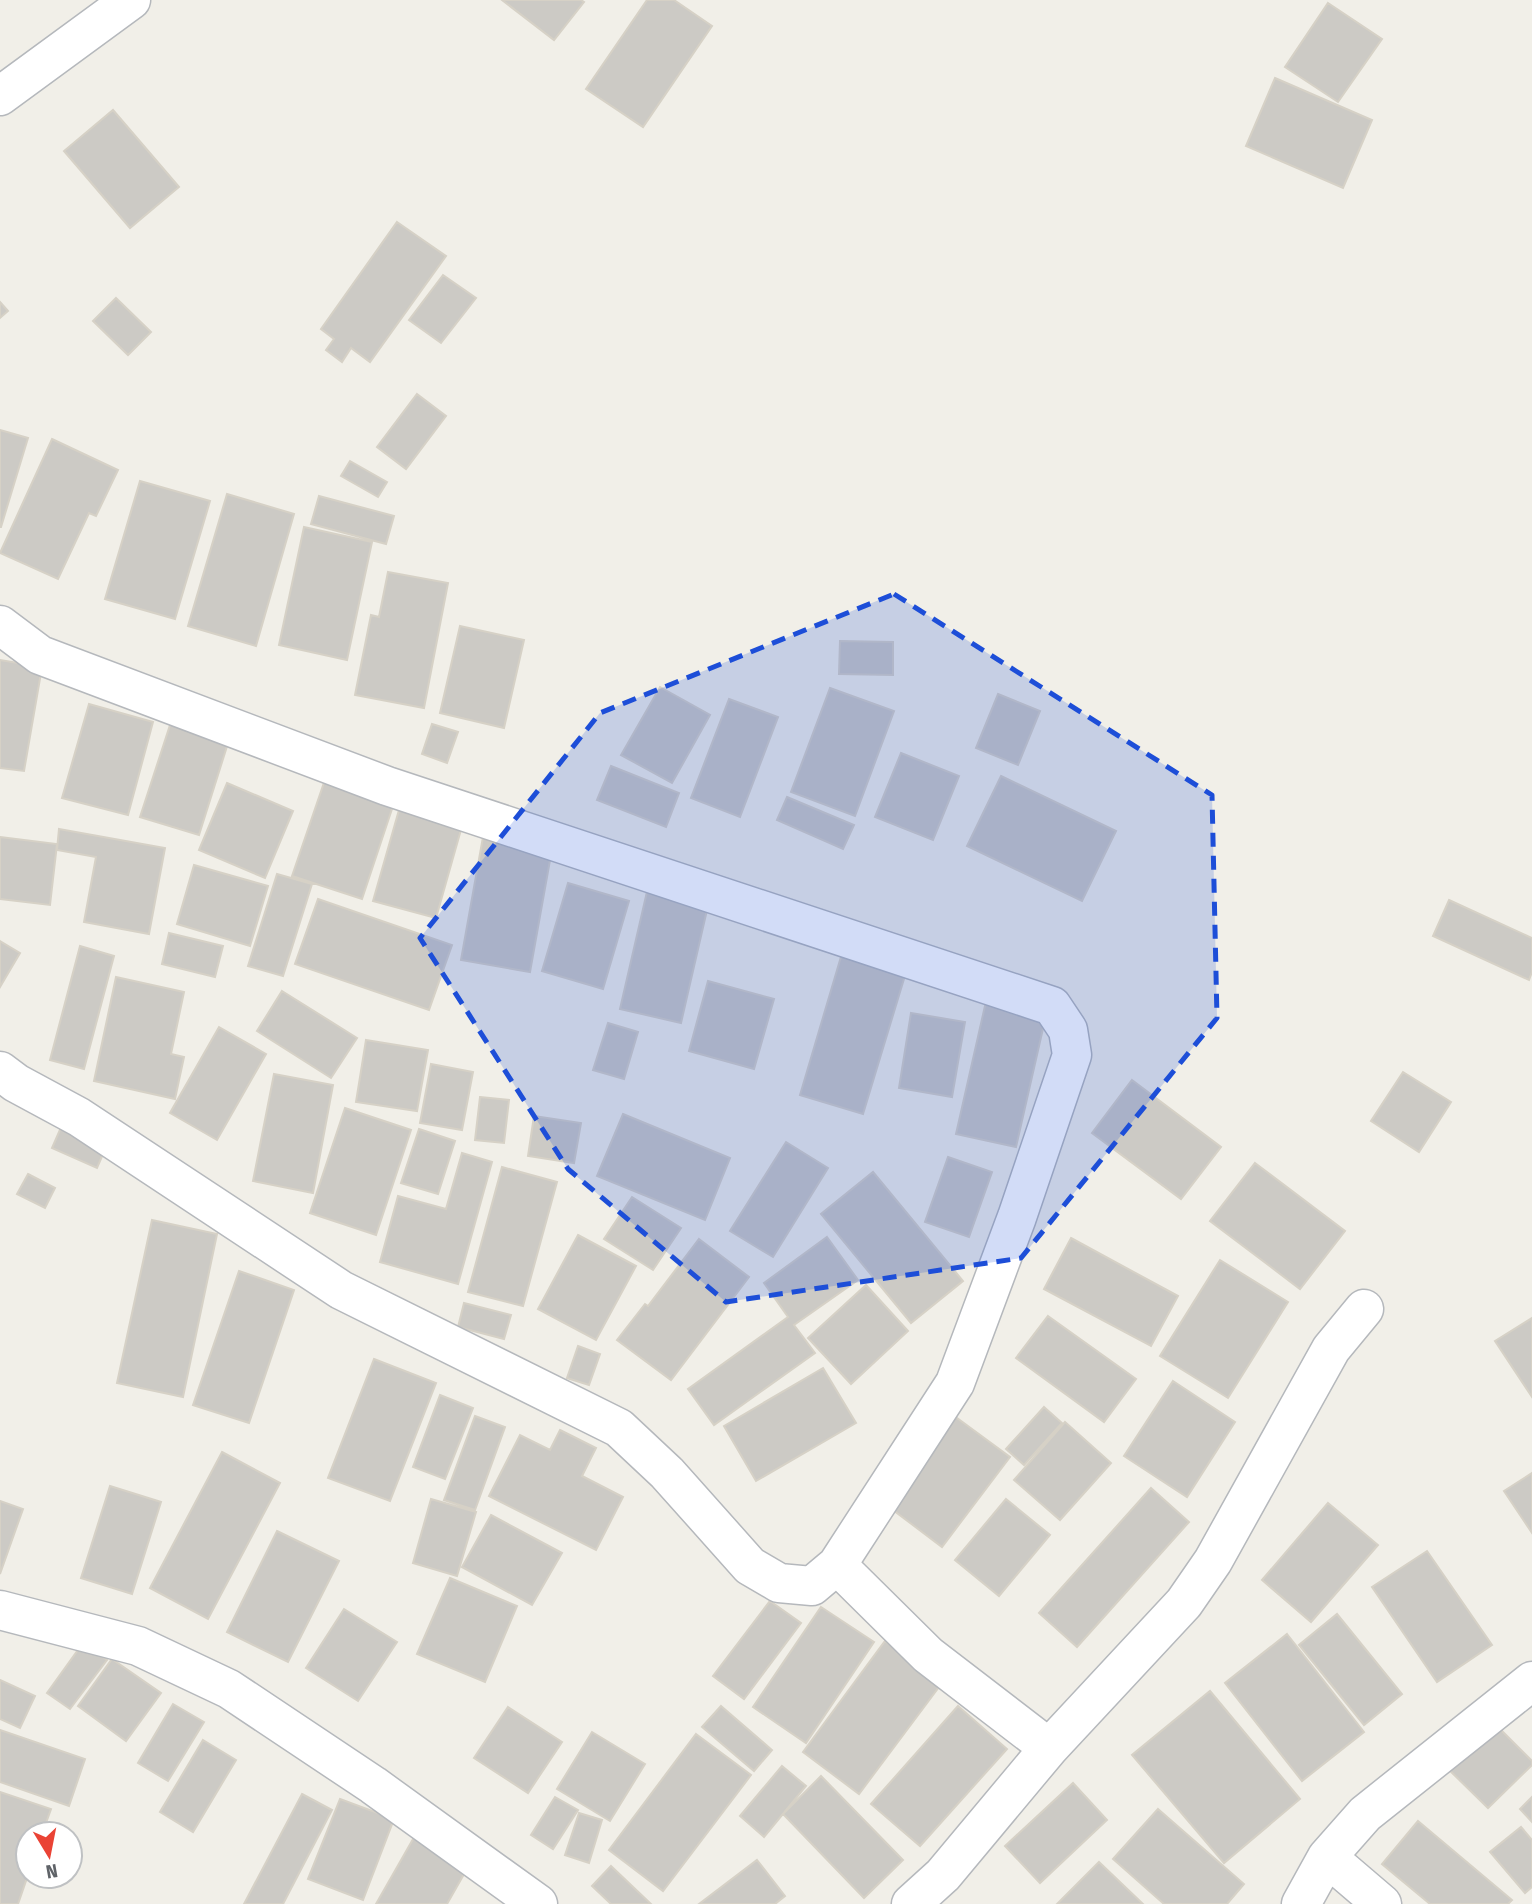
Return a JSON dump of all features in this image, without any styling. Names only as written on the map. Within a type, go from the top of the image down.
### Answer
[{"type":"street","points":[[0,96],[131,0]]},
{"type":"street","points":[[0,625],[40,655],[387,786],[1052,1006],[1069,1030],[1072,1055],[1017,1217],[955,1383],[837,1565],[812,1586],[779,1583],[750,1566],[667,1473],[619,1428],[341,1290],[79,1117],[16,1083],[0,1071]]},
{"type":"street","points":[[911,1904],[943,1875],[1049,1748],[1184,1603],[1213,1561],[1331,1349],[1364,1309]]},
{"type":"street","points":[[837,1565],[928,1655],[1049,1748]]},
{"type":"street","points":[[0,1610],[138,1646],[229,1689],[373,1785],[538,1904]]},
{"type":"street","points":[[1301,1904],[1327,1857],[1365,1814],[1532,1681]]},
{"type":"street","points":[[1327,1857],[1382,1904]]},
{"type":"highlighted area","points":[[894,594],[1212,795],[1217,1018],[1021,1258],[726,1302],[568,1169],[420,938],[600,713]]},
{"type":"building","points":[[502,0],[581,0],[584,2],[554,40]]},
{"type":"building","points":[[647,0],[674,0],[712,26],[643,127],[586,89]]},
{"type":"building","points":[[1328,3],[1382,39],[1338,102],[1285,67]]},
{"type":"building","points":[[1275,78],[1372,120],[1343,188],[1246,146]]},
{"type":"building","points":[[113,110],[179,187],[130,228],[64,151]]},
{"type":"building","points":[[397,222],[446,256],[370,362],[351,348],[342,362],[326,350],[334,339],[321,329]]},
{"type":"building","points":[[443,275],[476,298],[441,343],[409,320]]},
{"type":"building","points":[[116,298],[151,332],[128,355],[93,321]]},
{"type":"building","points":[[0,302],[8,311],[0,318]]},
{"type":"building","points":[[417,394],[446,416],[406,469],[377,447]]},
{"type":"building","points":[[0,430],[28,438],[1,527],[0,527]]},
{"type":"building","points":[[52,439],[118,470],[96,516],[89,513],[58,579],[0,553]]},
{"type":"building","points":[[350,461],[387,482],[378,497],[341,476]]},
{"type":"building","points":[[140,481],[210,501],[175,619],[105,599]]},
{"type":"building","points":[[227,494],[294,514],[256,646],[188,626]]},
{"type":"building","points":[[319,496],[394,516],[386,544],[311,524]]},
{"type":"building","points":[[304,527],[372,542],[347,660],[279,645]]},
{"type":"building","points":[[388,572],[448,583],[424,708],[355,695],[371,615],[379,617]]},
{"type":"building","points":[[460,626],[524,640],[504,728],[440,713]]},
{"type":"building","points":[[840,641],[893,642],[893,675],[839,674]]},
{"type":"building","points":[[0,660],[42,667],[24,771],[0,768]]},
{"type":"building","points":[[660,687],[710,715],[672,783],[621,755]]},
{"type":"building","points":[[830,688],[894,711],[855,816],[791,792]]},
{"type":"building","points":[[998,694],[1040,711],[1018,765],[976,748]]},
{"type":"building","points":[[729,699],[778,717],[740,817],[691,798]]},
{"type":"building","points":[[89,704],[153,722],[128,815],[62,798]]},
{"type":"building","points":[[171,722],[229,740],[199,835],[140,817]]},
{"type":"building","points":[[432,724],[458,732],[447,763],[422,754]]},
{"type":"building","points":[[901,753],[959,776],[933,840],[875,817]]},
{"type":"building","points":[[611,766],[679,793],[666,827],[597,800]]},
{"type":"building","points":[[329,768],[398,791],[362,899],[292,876]]},
{"type":"building","points":[[1001,776],[1116,831],[1082,901],[967,846]]},
{"type":"building","points":[[227,783],[293,811],[265,878],[199,850]]},
{"type":"building","points":[[403,796],[466,812],[436,918],[373,901]]},
{"type":"building","points":[[787,797],[854,825],[843,849],[777,820]]},
{"type":"building","points":[[59,829],[165,848],[149,934],[84,922],[96,857],[57,850]]},
{"type":"building","points":[[0,837],[57,844],[50,905],[0,899]]},
{"type":"building","points":[[483,837],[552,849],[530,972],[461,960]]},
{"type":"building","points":[[194,865],[268,886],[250,946],[177,924]]},
{"type":"building","points":[[277,874],[312,884],[283,976],[248,966]]},
{"type":"building","points":[[568,883],[629,901],[603,989],[542,971]]},
{"type":"building","points":[[649,883],[710,897],[681,1023],[620,1009]]},
{"type":"building","points":[[318,899],[452,945],[429,1010],[295,964]]},
{"type":"building","points":[[1449,900],[1532,938],[1532,972],[1529,980],[1433,936]]},
{"type":"building","points":[[169,933],[223,946],[215,977],[162,964]]},
{"type":"building","points":[[0,941],[20,953],[0,987]]},
{"type":"building","points":[[80,946],[114,956],[84,1069],[50,1060]]},
{"type":"building","points":[[843,950],[907,969],[863,1114],[800,1095]]},
{"type":"building","points":[[116,977],[184,992],[171,1054],[184,1057],[175,1099],[94,1081]]},
{"type":"building","points":[[708,981],[774,999],[754,1069],[689,1051]]},
{"type":"building","points":[[282,991],[357,1038],[331,1078],[257,1031]]},
{"type":"building","points":[[987,997],[1047,1011],[1016,1147],[956,1134]]},
{"type":"building","points":[[911,1013],[965,1022],[952,1097],[899,1088]]},
{"type":"building","points":[[608,1023],[638,1032],[624,1079],[593,1070]]},
{"type":"building","points":[[219,1027],[266,1054],[217,1140],[170,1113]]},
{"type":"building","points":[[366,1040],[428,1050],[417,1111],[356,1102]]},
{"type":"building","points":[[431,1064],[473,1072],[462,1130],[420,1123]]},
{"type":"building","points":[[1403,1072],[1451,1102],[1419,1152],[1371,1121]]},
{"type":"building","points":[[274,1074],[333,1085],[313,1193],[253,1181]]},
{"type":"building","points":[[1132,1080],[1221,1147],[1181,1199],[1092,1133]]},
{"type":"building","points":[[480,1097],[509,1100],[504,1143],[475,1140]]},
{"type":"building","points":[[345,1108],[411,1130],[376,1235],[310,1213]]},
{"type":"building","points":[[623,1114],[730,1158],[705,1220],[597,1176]]},
{"type":"building","points":[[534,1116],[581,1123],[574,1163],[528,1156]]},
{"type":"building","points":[[62,1125],[107,1145],[97,1168],[52,1148]]},
{"type":"building","points":[[419,1129],[455,1141],[438,1194],[401,1183]]},
{"type":"building","points":[[786,1142],[828,1168],[773,1257],[730,1231]]},
{"type":"building","points":[[462,1153],[492,1162],[458,1284],[380,1262],[398,1196],[446,1209]]},
{"type":"building","points":[[948,1157],[992,1172],[969,1237],[925,1222]]},
{"type":"building","points":[[1255,1163],[1345,1231],[1300,1289],[1210,1221]]},
{"type":"building","points":[[502,1167],[557,1182],[523,1306],[468,1292]]},
{"type":"building","points":[[873,1172],[963,1281],[911,1323],[821,1214]]},
{"type":"building","points":[[28,1174],[55,1188],[45,1208],[17,1194]]},
{"type":"building","points":[[632,1197],[681,1228],[653,1270],[604,1239]]},
{"type":"building","points":[[152,1220],[217,1234],[183,1397],[117,1383]]},
{"type":"building","points":[[578,1235],[636,1266],[596,1340],[538,1309]]},
{"type":"building","points":[[827,1237],[858,1280],[794,1325],[815,1353],[714,1425],[688,1389],[788,1317],[764,1283]]},
{"type":"building","points":[[1071,1238],[1178,1296],[1151,1346],[1044,1289]]},
{"type":"building","points":[[699,1239],[749,1277],[671,1380],[617,1340],[645,1304],[648,1306]]},
{"type":"building","points":[[1220,1260],[1288,1302],[1228,1398],[1160,1356]]},
{"type":"building","points":[[239,1271],[294,1290],[249,1423],[193,1405]]},
{"type":"building","points":[[866,1285],[908,1331],[851,1384],[808,1338]]},
{"type":"building","points":[[464,1303],[511,1315],[504,1339],[458,1327]]},
{"type":"building","points":[[1048,1316],[1136,1379],[1104,1422],[1016,1358]]},
{"type":"building","points":[[1532,1318],[1532,1397],[1495,1341]]},
{"type":"building","points":[[578,1346],[600,1354],[589,1385],[567,1378]]},
{"type":"building","points":[[374,1359],[436,1383],[390,1501],[328,1478]]},
{"type":"building","points":[[823,1368],[856,1423],[756,1481],[724,1426]]},
{"type":"building","points":[[1173,1381],[1235,1422],[1187,1497],[1124,1456]]},
{"type":"building","points":[[440,1395],[473,1408],[445,1479],[413,1467]]},
{"type":"building","points":[[1044,1407],[1062,1423],[1024,1465],[1006,1449]]},
{"type":"building","points":[[953,1415],[1010,1457],[942,1547],[885,1504]]},
{"type":"building","points":[[475,1416],[505,1427],[475,1510],[444,1500]]},
{"type":"building","points":[[1065,1422],[1111,1463],[1060,1520],[1014,1480]]},
{"type":"building","points":[[560,1430],[596,1448],[582,1476],[623,1497],[596,1550],[489,1496],[520,1435],[550,1450]]},
{"type":"building","points":[[222,1452],[280,1483],[208,1619],[150,1588]]},
{"type":"building","points":[[1532,1473],[1532,1533],[1504,1491]]},
{"type":"building","points":[[110,1486],[161,1502],[132,1594],[81,1578]]},
{"type":"building","points":[[1151,1488],[1189,1522],[1077,1647],[1039,1613]]},
{"type":"building","points":[[431,1499],[476,1512],[457,1576],[413,1563]]},
{"type":"building","points":[[1006,1499],[1050,1535],[999,1596],[955,1560]]},
{"type":"building","points":[[0,1501],[23,1509],[0,1574]]},
{"type":"building","points":[[1328,1503],[1378,1545],[1311,1622],[1262,1580]]},
{"type":"building","points":[[491,1515],[562,1553],[532,1605],[462,1567]]},
{"type":"building","points":[[277,1531],[339,1561],[288,1662],[227,1632]]},
{"type":"building","points":[[1427,1551],[1492,1645],[1437,1682],[1372,1587]]},
{"type":"building","points":[[450,1578],[517,1606],[485,1682],[417,1654]]},
{"type":"building","points":[[770,1601],[801,1623],[744,1699],[713,1676]]},
{"type":"building","points":[[821,1607],[874,1642],[806,1743],[753,1707]]},
{"type":"building","points":[[344,1609],[397,1642],[358,1701],[306,1668]]},
{"type":"building","points":[[1337,1614],[1402,1694],[1364,1725],[1299,1645]]},
{"type":"building","points":[[1287,1634],[1364,1732],[1302,1781],[1225,1683]]},
{"type":"building","points":[[885,1641],[942,1683],[859,1794],[803,1752]]},
{"type":"building","points":[[83,1643],[107,1660],[70,1709],[47,1693]]},
{"type":"building","points":[[112,1659],[161,1693],[126,1741],[78,1706]]},
{"type":"building","points":[[0,1680],[35,1696],[20,1728],[0,1719]]},
{"type":"building","points":[[1210,1691],[1300,1799],[1224,1863],[1132,1755]]},
{"type":"building","points":[[173,1704],[204,1722],[168,1781],[138,1763]]},
{"type":"building","points":[[721,1706],[772,1750],[754,1771],[702,1727]]},
{"type":"building","points":[[958,1706],[1007,1749],[920,1846],[871,1804]]},
{"type":"building","points":[[508,1707],[562,1742],[528,1793],[474,1758]]},
{"type":"building","points":[[1489,1718],[1532,1761],[1532,1765],[1488,1808],[1443,1764]]},
{"type":"building","points":[[0,1730],[85,1759],[69,1806],[0,1782]]},
{"type":"building","points":[[592,1732],[645,1764],[610,1821],[557,1789]]},
{"type":"building","points":[[696,1734],[751,1775],[663,1891],[609,1850]]},
{"type":"building","points":[[203,1740],[236,1760],[193,1832],[160,1812]]},
{"type":"building","points":[[782,1766],[806,1786],[764,1837],[740,1816]]},
{"type":"building","points":[[821,1776],[903,1860],[864,1898],[783,1814]]},
{"type":"building","points":[[1073,1783],[1107,1820],[1040,1883],[1005,1846]]},
{"type":"building","points":[[0,1792],[51,1809],[47,1820],[14,1820],[14,1890],[23,1890],[18,1904],[0,1904]]},
{"type":"building","points":[[302,1794],[332,1810],[283,1904],[244,1904]]},
{"type":"building","points":[[555,1797],[578,1810],[553,1849],[531,1835]]},
{"type":"building","points":[[1532,1797],[1532,1822],[1520,1809]]},
{"type":"building","points":[[340,1799],[394,1819],[363,1900],[308,1879]]},
{"type":"building","points":[[1158,1809],[1244,1884],[1227,1904],[1164,1904],[1113,1859]]},
{"type":"building","points":[[579,1813],[602,1820],[589,1863],[565,1855]]},
{"type":"building","points":[[1418,1821],[1512,1900],[1508,1904],[1430,1904],[1382,1864]]},
{"type":"building","points":[[1521,1827],[1532,1840],[1532,1887],[1525,1893],[1490,1852]]},
{"type":"building","points":[[417,1832],[471,1862],[447,1904],[376,1904]]},
{"type":"building","points":[[757,1860],[785,1896],[775,1904],[699,1904]]},
{"type":"building","points":[[1099,1862],[1143,1904],[1057,1904]]},
{"type":"building","points":[[611,1866],[651,1904],[611,1904],[592,1886]]}]
